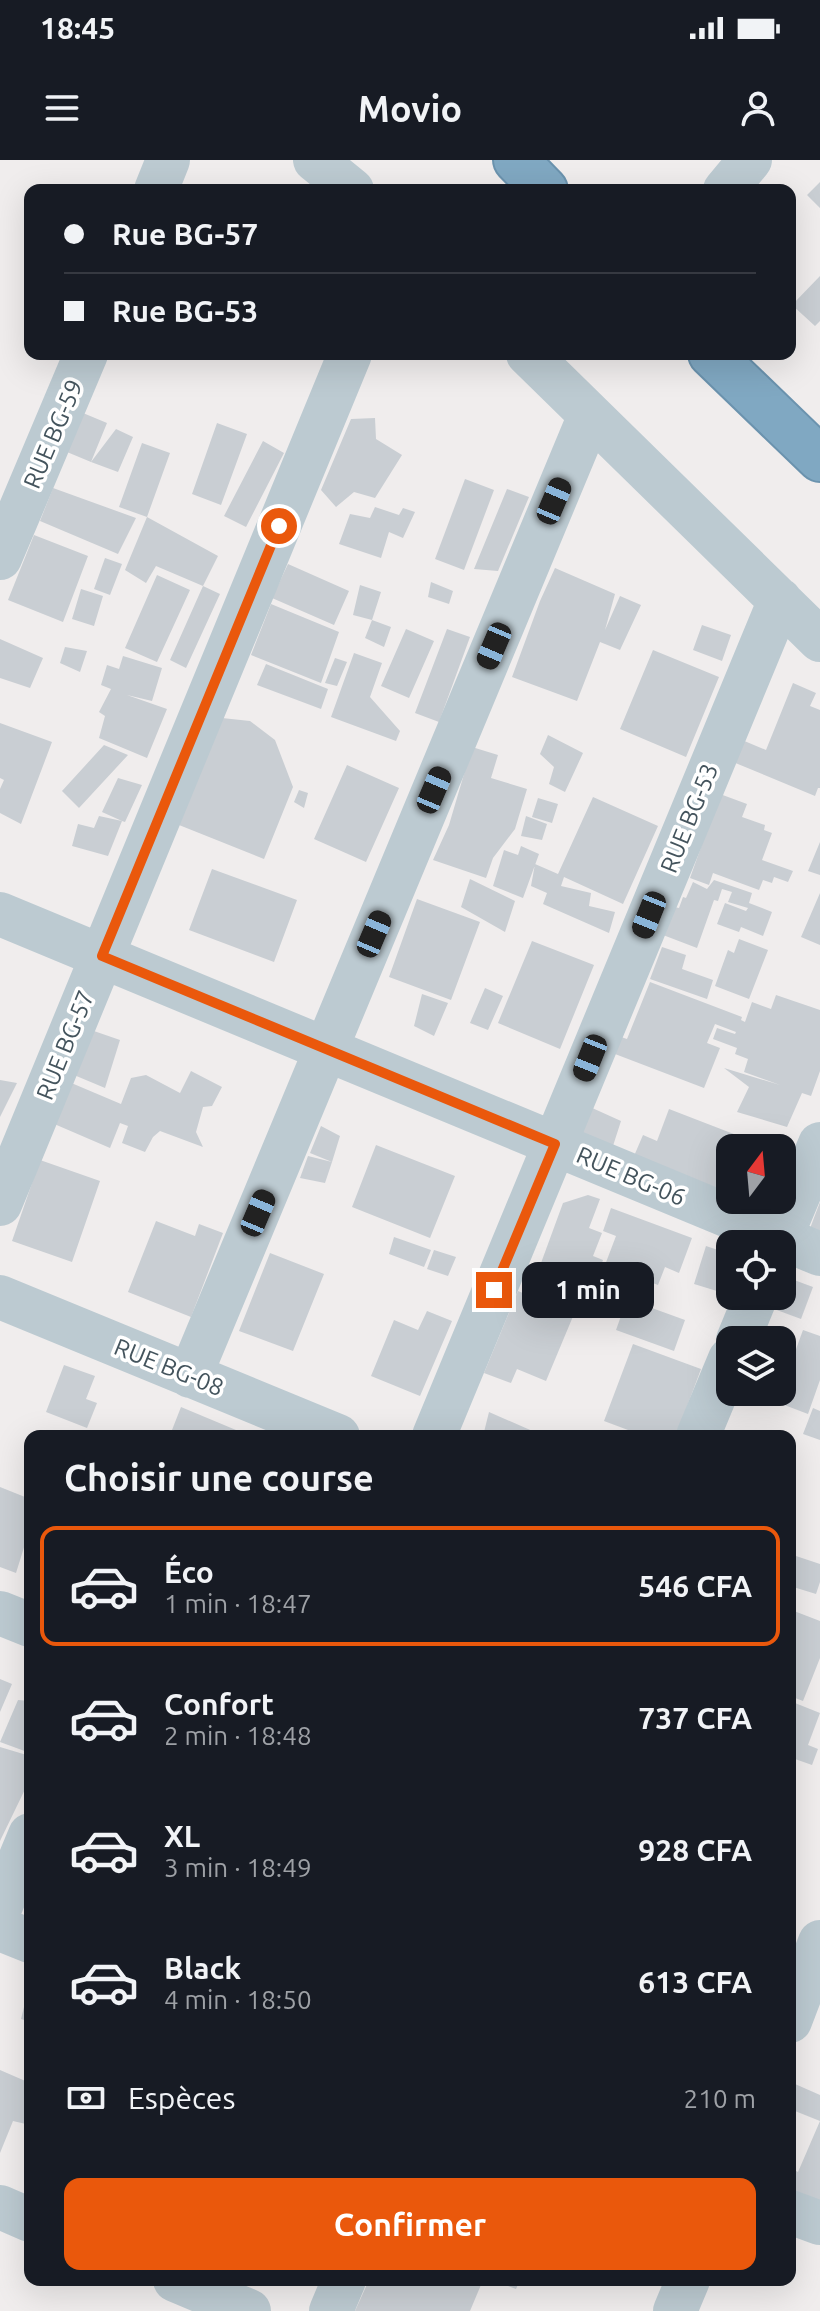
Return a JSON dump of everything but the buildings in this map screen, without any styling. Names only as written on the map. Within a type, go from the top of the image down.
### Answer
[{"type":"highway","points":[[516,160],[539,184]]},
{"type":"highway","points":[[717,360],[820,459]]},
{"type":"street","points":[[158,184],[168,160]]},
{"type":"street","points":[[315,160],[345,184]]},
{"type":"street","points":[[730,184],[750,160]]},
{"type":"street","name":"RUE BG-59","points":[[0,558],[83,360]]},
{"type":"street","name":"RUE BG-57","points":[[0,1204],[348,360]]},
{"type":"street","points":[[534,360],[820,640]]},
{"type":"street","points":[[190,1376],[590,415]]},
{"type":"street","name":"RUE BG-53","points":[[436,1430],[780,600]]},
{"type":"street","name":"RUE BG-06","points":[[0,914],[758,1230]]},
{"type":"street","points":[[796,1234],[820,1144]]},
{"type":"street","name":"RUE BG-08","points":[[0,1297],[323,1430]]},
{"type":"street","points":[[700,1430],[716,1393]]},
{"type":"street","points":[[0,1613],[24,1623]]},
{"type":"street","points":[[0,1908],[24,1850]]},
{"type":"street","points":[[0,1929],[24,1939]]},
{"type":"street","points":[[796,1933],[820,1942],[796,2005]]},
{"type":"street","points":[[0,2207],[24,2217]]},
{"type":"street","points":[[796,2214],[820,2223]]},
{"type":"street","points":[[189,2286],[249,2311]]},
{"type":"street","points":[[331,2311],[341,2286]]},
{"type":"street","points":[[675,2311],[685,2286]]},
{"type":"route","points":[[279,526],[102,956],[555,1144],[494,1290]]}]
